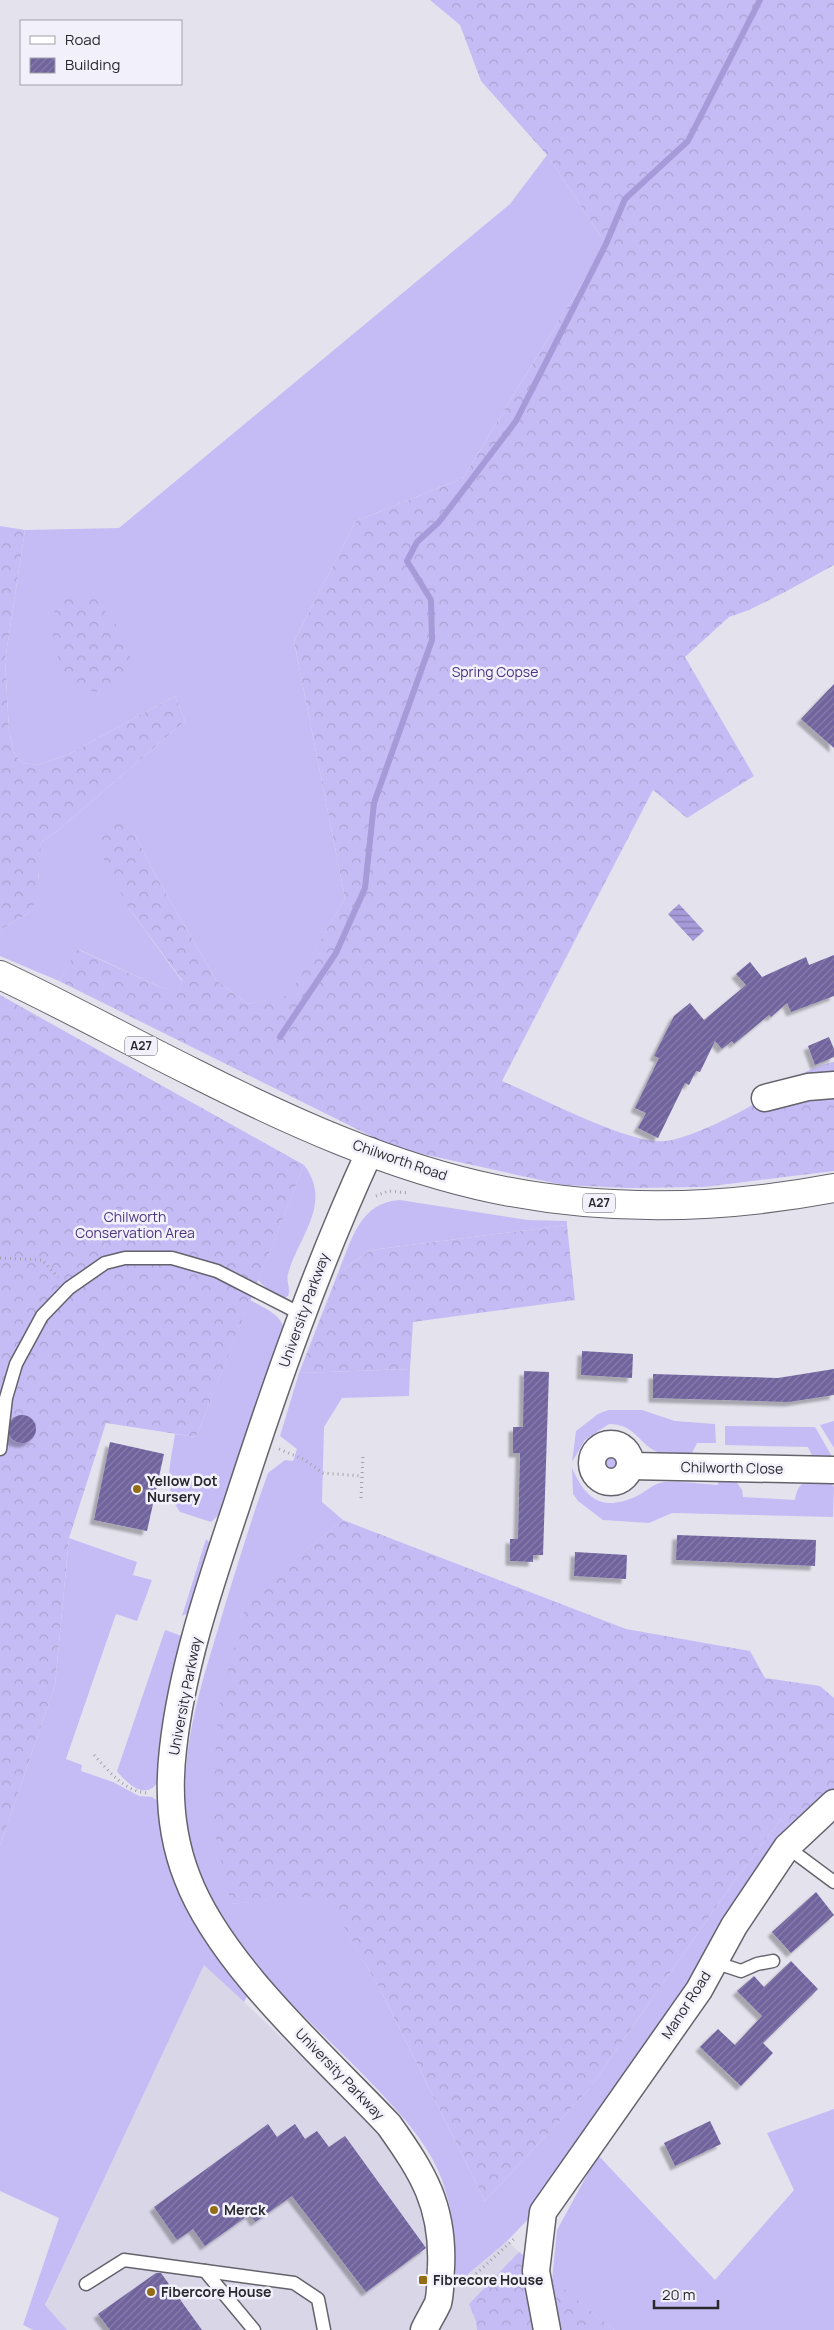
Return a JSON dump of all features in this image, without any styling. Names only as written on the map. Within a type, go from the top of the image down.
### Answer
[{"type":"main road","name":"Chilworth Road","points":[[0,975],[195,1074],[320,1131],[449,1177],[494,1188],[588,1202],[671,1204],[719,1202],[768,1198],[834,1188]]},
{"type":"street","points":[[765,1098],[808,1087],[834,1085]]},
{"type":"street","name":"University Parkway","points":[[370,1150],[343,1209],[301,1314],[257,1441],[197,1632],[177,1721],[171,1792],[174,1834],[186,1876],[197,1901],[213,1927],[250,1978],[389,2125],[422,2176],[437,2212],[442,2258],[438,2302],[424,2330]]},
{"type":"street","name":"Chilworth Close","points":[[630,1466],[834,1470]]},
{"type":"street","name":"Manor Road","points":[[543,2212],[699,1990],[734,1926],[787,1847],[834,1803]]},
{"type":"street","points":[[543,2212],[536,2271],[547,2330]]},
{"type":"lane","points":[[0,1449],[6,1398],[16,1364],[42,1316],[69,1288],[105,1263],[125,1258],[172,1258],[217,1271],[301,1314]]},
{"type":"lane","points":[[787,1847],[834,1882]]},
{"type":"lane","points":[[714,1962],[741,1971],[757,1964],[773,1961]]},
{"type":"lane","points":[[86,2284],[124,2260],[294,2283],[318,2298],[324,2330]]},
{"type":"lane","points":[[206,2271],[254,2330]]},
{"type":"path","points":[[0,1258],[42,1260],[69,1288]]},
{"type":"path","points":[[257,1441],[302,1459],[323,1473],[362,1476]]},
{"type":"path","points":[[361,1498],[363,1454]]},
{"type":"path","points":[[94,1755],[120,1783],[130,1790],[151,1794],[171,1792]]},
{"type":"path","points":[[438,2302],[449,2297],[474,2277],[543,2212]]},
{"type":"shaded area","points":[[679,904],[704,931],[693,941],[668,914]]},
{"type":"shaded area","points":[[204,1964],[385,2136],[579,2303],[592,2330],[67,2330],[45,2306]]},
{"type":"green space","name":"Spring Copse","points":[[430,0],[834,0],[834,565],[749,610],[729,617],[685,657],[754,776],[687,818],[653,790],[502,1081],[608,1128],[631,1136],[666,1141],[698,1132],[754,1104],[803,1074],[834,1062],[834,1171],[704,1187],[630,1188],[563,1185],[395,1148],[59,981],[77,949],[160,987],[179,991],[182,980],[128,907],[97,845],[101,827],[112,821],[124,821],[133,830],[153,871],[216,980],[248,1004],[289,995],[345,898],[294,641],[356,521],[463,478],[606,244],[547,155],[481,81],[460,25]]},
{"type":"green space","points":[[547,155],[606,244],[463,478],[356,521],[294,641],[345,898],[289,996],[248,1004],[216,980],[153,871],[133,830],[128,907],[182,981],[179,992],[160,987],[78,949],[59,981],[0,956],[0,930],[29,913],[39,876],[38,859],[41,842],[56,832],[185,721],[175,696],[67,755],[38,765],[23,763],[15,755],[9,731],[5,661],[25,530],[119,528],[510,204]]},
{"type":"green space","points":[[0,526],[25,530],[5,661],[9,731],[15,755],[23,763],[38,765],[67,755],[175,696],[185,721],[56,832],[41,842],[37,898],[29,913],[0,930]]},
{"type":"green space","points":[[72,594],[94,597],[119,629],[129,647],[131,656],[129,664],[114,680],[96,692],[80,688],[63,670],[54,647],[51,622],[58,600]]},
{"type":"green space","name":"Chilworth Conservation Area","points":[[0,995],[304,1165],[196,1437],[106,1423],[69,1538],[55,1685],[0,1846]]},
{"type":"green space","points":[[304,1165],[312,1179],[315,1206],[306,1233],[288,1274],[289,1293],[284,1298],[270,1292],[258,1280]]},
{"type":"green space","points":[[400,1200],[528,1220],[567,1221],[567,1225],[371,1250],[338,1273],[358,1226],[366,1216],[386,1202]]},
{"type":"green space","points":[[567,1225],[575,1300],[413,1322],[410,1369],[299,1373],[338,1273],[371,1250]]},
{"type":"green space","points":[[250,1300],[276,1315],[284,1329],[223,1511],[211,1522],[180,1512],[174,1503],[169,1484],[169,1474],[175,1434],[196,1437]]},
{"type":"green space","points":[[410,1369],[409,1396],[342,1398],[324,1427],[322,1502],[343,1520],[248,1598],[231,1904],[326,1894],[381,1991],[485,2201],[589,2089],[735,1880],[781,1819],[790,1829],[541,2206],[507,2241],[455,2285],[456,2259],[452,2218],[446,2192],[437,2167],[415,2132],[398,2111],[291,2003],[237,1940],[215,1905],[198,1868],[188,1828],[186,1802],[188,1752],[197,1703],[241,1552],[268,1473],[285,1460],[293,1461],[297,1449],[280,1436],[299,1373]]},
{"type":"green space","points":[[608,1410],[642,1410],[675,1421],[715,1424],[716,1443],[697,1443],[690,1457],[668,1455],[655,1451],[630,1430],[609,1424],[585,1440],[572,1462],[576,1431],[598,1414]]},
{"type":"green space","points":[[834,1421],[834,1448],[820,1425]]},
{"type":"green space","points":[[725,1426],[815,1427],[834,1460],[817,1467],[808,1447],[725,1445]]},
{"type":"green space","points":[[611,1451],[619,1455],[623,1463],[619,1471],[611,1475],[603,1471],[599,1463],[603,1455]]},
{"type":"green space","points":[[572,1468],[583,1488],[597,1500],[605,1503],[625,1501],[656,1484],[664,1482],[718,1485],[719,1477],[736,1481],[742,1490],[743,1497],[795,1500],[799,1487],[802,1484],[811,1481],[830,1482],[834,1487],[833,1517],[672,1513],[649,1523],[603,1520],[578,1501],[573,1494]]},
{"type":"green space","points":[[343,1520],[626,1629],[750,1651],[765,1678],[820,1686],[834,1698],[834,1792],[790,1829],[781,1819],[735,1880],[589,2089],[485,2201],[381,1991],[326,1895],[231,1904],[212,1822],[218,1708],[248,1597]]},
{"type":"green space","points":[[69,1538],[137,1562],[133,1575],[152,1580],[137,1621],[116,1614],[66,1759],[82,1765],[81,1771],[113,1782],[139,1796],[152,1797],[158,1801],[180,1893],[186,1907],[210,1947],[247,1996],[244,2002],[204,1965],[45,2305],[67,2330],[33,2330],[23,2325],[59,2218],[0,2191],[0,1846],[55,1685]]},
{"type":"green space","points":[[206,1539],[211,1544],[193,1610],[182,1616]]},
{"type":"green space","points":[[165,1630],[182,1636],[183,1652],[162,1723],[157,1783],[152,1788],[141,1790],[130,1784],[117,1771]]},
{"type":"green space","points":[[834,2109],[834,2330],[614,2330],[552,2280],[557,2230],[598,2155],[715,2280],[794,2190],[767,2133]]},
{"type":"green space","points":[[519,2252],[614,2330],[477,2330],[476,2321],[469,2304]]},
{"type":"building","points":[[834,684],[834,748],[801,719]]},
{"type":"building","points":[[834,955],[834,996],[791,1012],[787,1003],[771,1017],[769,1015],[734,1044],[732,1041],[722,1049],[715,1041],[700,1072],[696,1071],[689,1085],[685,1083],[658,1138],[638,1128],[646,1113],[635,1108],[659,1058],[654,1056],[674,1016],[690,1003],[704,1020],[746,985],[736,974],[750,962],[762,977],[806,957],[809,965]]},
{"type":"building","points":[[829,1037],[834,1049],[834,1057],[815,1065],[808,1046]]},
{"type":"building","points":[[582,1351],[633,1354],[632,1378],[581,1375]]},
{"type":"building","points":[[834,1369],[834,1395],[789,1402],[653,1398],[653,1374],[778,1378]]},
{"type":"building","points":[[524,1371],[549,1372],[543,1555],[533,1555],[533,1562],[510,1561],[510,1539],[518,1539],[520,1453],[513,1453],[513,1427],[523,1427]]},
{"type":"building","points":[[22,1415],[32,1419],[36,1429],[32,1439],[22,1443],[12,1439],[8,1429],[12,1419]]},
{"type":"building","name":"Yellow Dot Nursery","points":[[110,1442],[164,1454],[147,1531],[94,1520]]},
{"type":"building","points":[[677,1535],[816,1540],[815,1566],[676,1560]]},
{"type":"building","points":[[575,1552],[627,1555],[626,1579],[574,1576]]},
{"type":"building","points":[[816,1892],[834,1915],[791,1953],[772,1932]]},
{"type":"building","points":[[791,1961],[818,1989],[763,2043],[773,2053],[741,2086],[700,2047],[718,2029],[735,2045],[762,2016],[737,1991],[754,1976],[764,1987]]},
{"type":"building","points":[[710,2121],[721,2144],[675,2166],[664,2143]]},
{"type":"building","name":"Merck","points":[[268,2124],[277,2137],[295,2124],[305,2139],[317,2131],[329,2147],[345,2136],[426,2248],[366,2292],[292,2196],[255,2222],[250,2214],[205,2246],[193,2229],[177,2240],[154,2207]]},
{"type":"building","name":"Fibercore House","points":[[156,2273],[161,2273],[202,2330],[110,2330],[98,2314]]},
{"type":"waterway","points":[[280,1037],[336,953],[365,888],[374,803],[432,640],[431,600],[407,561],[417,542],[439,522],[516,421],[606,244],[625,199],[688,141],[760,0]]},
{"type":"place","name":"Yellow Dot Nursery","points":[[137,1489]]},
{"type":"place","name":"Merck","points":[[214,2210]]},
{"type":"place","name":"Fibrecore House","points":[[423,2280]]},
{"type":"place","name":"Fibercore House","points":[[151,2292]]}]
